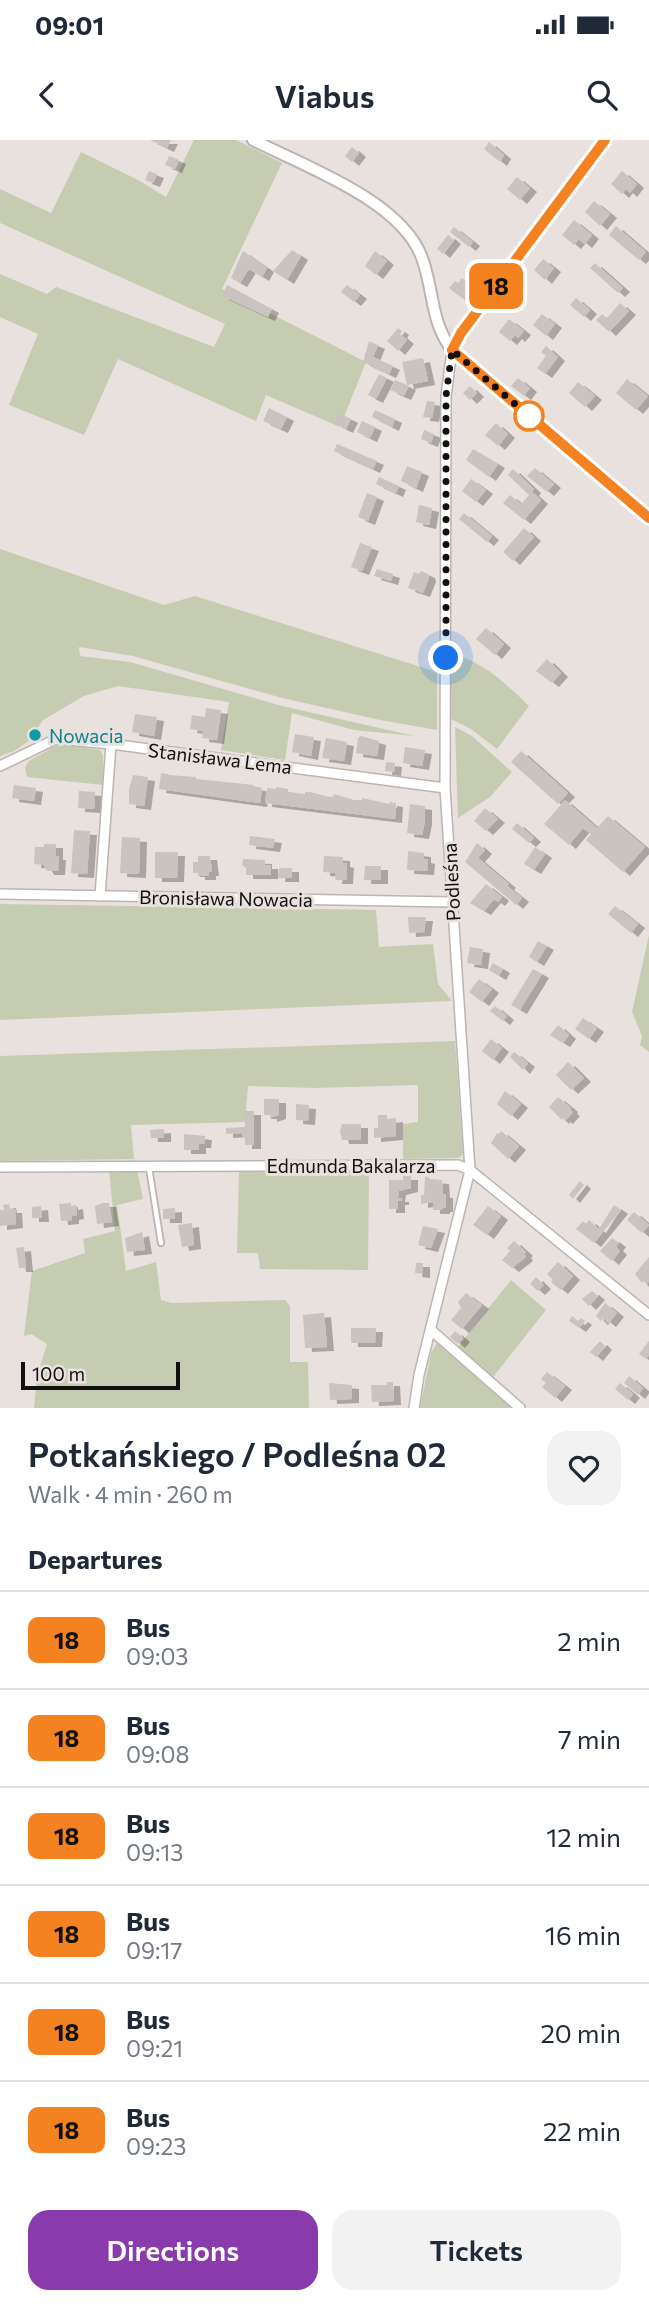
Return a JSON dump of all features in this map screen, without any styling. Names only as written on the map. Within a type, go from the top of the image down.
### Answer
[{"type":"street","points":[[253,140],[358,193],[394,218],[412,238],[422,258],[437,323],[452,350],[649,518]]},
{"type":"street","points":[[452,350],[461,333],[605,140]]},
{"type":"street","name":"Podleśna","points":[[414,1408],[419,1375],[470,1170],[445,788],[446,396],[452,350]]},
{"type":"street","name":"Stanisława Lema","points":[[0,766],[56,739],[445,788]]},
{"type":"street","points":[[100,896],[111,744]]},
{"type":"street","name":"Bronisława Nowacia","points":[[0,894],[452,902]]},
{"type":"street","name":"Edmunda Bakalarza","points":[[0,1167],[458,1165],[470,1170]]},
{"type":"street","points":[[470,1170],[649,1315]]},
{"type":"street","points":[[431,1330],[520,1408]]},
{"type":"lane","points":[[148,1165],[162,1243]]},
{"type":"green space","points":[[194,140],[236,140],[282,163],[222,289],[366,362],[340,427],[266,395],[256,421],[118,359],[84,435],[9,405],[38,334],[0,317],[0,274],[47,294],[56,287],[214,347],[225,324],[0,223],[0,189],[51,213],[81,152],[166,197]]},
{"type":"green space","points":[[0,549],[164,605],[195,596],[437,672],[437,730],[282,698],[133,656],[79,647],[80,656],[130,662],[282,706],[415,736],[354,730],[292,713],[285,760],[221,750],[229,702],[118,686],[84,696],[43,720],[30,740],[14,751],[0,756]]},
{"type":"green space","points":[[459,656],[487,670],[529,706],[497,749],[471,729],[451,719],[451,658]]},
{"type":"green space","points":[[455,727],[472,736],[512,772],[490,797],[458,818]]},
{"type":"green space","points":[[59,744],[100,750],[103,756],[103,785],[27,777],[25,768],[29,761]]},
{"type":"green space","points":[[0,904],[376,910],[379,947],[433,944],[438,984],[452,1001],[0,1020]]},
{"type":"green space","points":[[649,935],[649,1052],[640,1045],[642,1036],[632,1012]]},
{"type":"green space","points":[[455,1041],[463,1154],[459,1158],[403,1159],[403,1124],[418,1122],[418,1085],[315,1088],[248,1086],[245,1122],[131,1125],[134,1159],[0,1161],[0,1056]]},
{"type":"green space","points":[[109,1169],[137,1170],[143,1199],[117,1205],[126,1271],[156,1262],[161,1300],[172,1303],[285,1300],[290,1306],[290,1362],[308,1362],[309,1408],[34,1408],[37,1376],[47,1344],[31,1334],[24,1336],[32,1271],[85,1253],[83,1239],[115,1231]]},
{"type":"green space","points":[[369,1169],[368,1270],[260,1269],[258,1253],[237,1253],[239,1170]]},
{"type":"green space","points":[[511,1280],[546,1310],[493,1377],[457,1348]]},
{"type":"green space","points":[[437,1343],[515,1408],[420,1408],[431,1353]]},
{"type":"building","points":[[150,140],[171,140],[167,148]]},
{"type":"building","points":[[489,142],[504,155],[500,162],[484,149]]},
{"type":"building","points":[[352,147],[359,153],[352,162],[345,156]]},
{"type":"building","points":[[169,156],[179,160],[175,169],[165,165]]},
{"type":"building","points":[[149,171],[157,174],[153,183],[145,180]]},
{"type":"building","points":[[622,171],[637,184],[630,193],[626,189],[622,194],[611,184]]},
{"type":"building","points":[[517,177],[530,188],[520,200],[507,189]]},
{"type":"building","points":[[594,201],[610,214],[600,226],[585,212]]},
{"type":"building","points":[[574,220],[592,235],[585,244],[579,239],[574,245],[562,235]]},
{"type":"building","points":[[616,226],[646,252],[639,260],[609,235]]},
{"type":"building","points":[[454,227],[473,242],[469,247],[450,232]]},
{"type":"building","points":[[448,235],[454,240],[443,254],[437,249]]},
{"type":"building","points":[[292,250],[301,256],[287,280],[273,271]]},
{"type":"building","points":[[243,251],[267,268],[262,277],[249,269],[240,283],[231,278]]},
{"type":"building","points":[[375,251],[387,261],[376,275],[365,266]]},
{"type":"building","points":[[483,259],[490,265],[480,279],[472,273]]},
{"type":"building","points":[[543,259],[554,268],[545,280],[534,270]]},
{"type":"building","points":[[595,263],[623,288],[618,293],[590,268]]},
{"type":"building","points":[[462,278],[473,287],[463,299],[449,288]]},
{"type":"building","points":[[227,285],[272,309],[268,317],[222,296]]},
{"type":"building","points":[[347,285],[360,295],[354,302],[341,292]]},
{"type":"building","points":[[576,298],[590,310],[584,317],[570,305]]},
{"type":"building","points":[[620,303],[629,311],[609,332],[596,320],[602,314],[607,318]]},
{"type":"building","points":[[542,314],[555,324],[546,336],[533,325]]},
{"type":"building","points":[[509,319],[524,331],[518,338],[515,335],[510,341],[499,332]]},
{"type":"building","points":[[398,328],[407,340],[398,351],[387,341]]},
{"type":"building","points":[[369,341],[378,345],[373,357],[393,366],[389,374],[363,362]]},
{"type":"building","points":[[546,346],[558,357],[545,374],[537,368],[546,356],[541,352]]},
{"type":"building","points":[[423,358],[428,381],[407,385],[402,362]]},
{"type":"building","points":[[379,374],[387,378],[376,399],[368,395]]},
{"type":"building","points":[[518,378],[530,388],[524,396],[511,386]]},
{"type":"building","points":[[627,379],[648,396],[636,410],[616,393]]},
{"type":"building","points":[[395,380],[409,386],[404,396],[390,390]]},
{"type":"building","points":[[578,382],[595,396],[585,407],[569,393]]},
{"type":"building","points":[[470,386],[477,393],[470,400],[463,393]]},
{"type":"building","points":[[427,401],[435,402],[432,418],[423,417]]},
{"type":"building","points":[[269,408],[287,417],[281,429],[263,421]]},
{"type":"building","points":[[375,410],[395,419],[392,427],[372,417]]},
{"type":"building","points":[[339,413],[351,419],[346,429],[334,423]]},
{"type":"building","points":[[362,421],[375,427],[370,438],[357,432]]},
{"type":"building","points":[[496,423],[508,434],[498,446],[485,435]]},
{"type":"building","points":[[424,430],[434,434],[431,443],[421,439]]},
{"type":"building","points":[[337,444],[377,461],[373,469],[334,451]]},
{"type":"building","points":[[473,449],[498,464],[489,477],[466,460]]},
{"type":"building","points":[[407,466],[422,472],[416,488],[401,481]]},
{"type":"building","points":[[535,468],[554,484],[547,492],[527,476]]},
{"type":"building","points":[[513,469],[534,489],[532,492],[541,500],[524,520],[503,503],[510,495],[521,504],[529,495],[508,475]]},
{"type":"building","points":[[379,477],[399,486],[396,493],[376,484]]},
{"type":"building","points":[[471,479],[486,490],[476,502],[462,491]]},
{"type":"building","points":[[367,493],[377,497],[368,521],[358,517]]},
{"type":"building","points":[[419,505],[432,508],[429,525],[416,522]]},
{"type":"building","points":[[464,513],[492,536],[487,542],[459,519]]},
{"type":"building","points":[[524,528],[534,537],[513,561],[503,552]]},
{"type":"building","points":[[360,543],[372,547],[362,571],[351,567]]},
{"type":"building","points":[[377,569],[393,574],[391,581],[374,576]]},
{"type":"building","points":[[421,571],[428,574],[429,578],[423,593],[408,588],[414,572],[419,574]]},
{"type":"building","points":[[486,628],[504,644],[495,655],[476,639]]},
{"type":"building","points":[[547,659],[561,673],[552,683],[536,671]]},
{"type":"building","points":[[206,708],[221,710],[217,740],[202,738],[203,731],[190,729],[192,715],[205,717]]},
{"type":"building","points":[[135,714],[157,717],[154,736],[132,732]]},
{"type":"building","points":[[295,734],[314,737],[311,756],[292,752]]},
{"type":"building","points":[[361,736],[379,741],[377,756],[356,753],[358,738]]},
{"type":"building","points":[[326,738],[347,742],[344,761],[322,758]]},
{"type":"building","points":[[405,747],[425,750],[422,766],[403,763]]},
{"type":"building","points":[[521,751],[568,793],[558,804],[511,762]]},
{"type":"building","points":[[386,762],[395,763],[394,772],[385,771]]},
{"type":"building","points":[[161,773],[254,785],[262,788],[260,803],[159,789]]},
{"type":"building","points":[[133,775],[148,777],[144,806],[129,804]]},
{"type":"building","points":[[14,785],[36,788],[34,801],[12,798]]},
{"type":"building","points":[[267,788],[288,789],[288,792],[310,792],[333,797],[334,794],[354,800],[362,798],[396,803],[395,819],[265,803]]},
{"type":"building","points":[[79,791],[95,792],[94,809],[78,808]]},
{"type":"building","points":[[565,800],[597,828],[608,816],[645,847],[623,872],[586,840],[591,834],[583,828],[569,845],[544,824]]},
{"type":"building","points":[[410,804],[425,806],[422,835],[407,833]]},
{"type":"building","points":[[485,808],[498,819],[486,831],[474,821]]},
{"type":"building","points":[[517,823],[534,838],[529,843],[512,829]]},
{"type":"building","points":[[74,830],[90,831],[87,874],[71,873]]},
{"type":"building","points":[[250,836],[275,839],[273,848],[249,845]]},
{"type":"building","points":[[122,837],[140,838],[139,874],[120,873]]},
{"type":"building","points":[[477,843],[485,850],[478,858],[522,898],[516,905],[465,862]]},
{"type":"building","points":[[44,844],[56,844],[56,856],[59,856],[58,871],[47,871],[44,865],[34,864],[35,847],[44,847]]},
{"type":"building","points":[[535,847],[545,854],[534,870],[524,864]]},
{"type":"building","points":[[408,851],[424,853],[424,859],[428,860],[427,871],[407,870]]},
{"type":"building","points":[[155,852],[178,852],[177,878],[155,878]]},
{"type":"building","points":[[198,856],[210,856],[212,872],[209,872],[209,876],[193,873],[193,862],[198,862]]},
{"type":"building","points":[[324,856],[343,857],[343,863],[347,864],[346,880],[335,880],[336,873],[323,872]]},
{"type":"building","points":[[243,859],[265,860],[265,865],[271,865],[271,875],[246,875]]},
{"type":"building","points":[[365,866],[381,866],[381,880],[364,880]]},
{"type":"building","points":[[279,868],[292,868],[292,878],[278,878]]},
{"type":"building","points":[[486,884],[502,897],[498,902],[494,899],[484,911],[470,903]]},
{"type":"building","points":[[615,906],[638,924],[631,933],[608,914]]},
{"type":"building","points":[[408,917],[426,917],[424,932],[409,933]]},
{"type":"building","points":[[538,941],[547,946],[537,962],[529,957]]},
{"type":"building","points":[[470,947],[483,949],[481,965],[467,963]]},
{"type":"building","points":[[493,963],[503,969],[499,976],[489,970]]},
{"type":"building","points":[[533,969],[542,974],[520,1010],[511,1005]]},
{"type":"building","points":[[479,979],[492,989],[482,1002],[469,992]]},
{"type":"building","points":[[495,1006],[507,1016],[503,1021],[490,1011]]},
{"type":"building","points":[[583,1018],[597,1028],[589,1039],[575,1029]]},
{"type":"building","points":[[558,1025],[569,1035],[563,1043],[550,1035]]},
{"type":"building","points":[[491,1039],[502,1048],[493,1060],[482,1051]]},
{"type":"building","points":[[514,1052],[528,1063],[523,1070],[510,1057]]},
{"type":"building","points":[[568,1062],[584,1078],[571,1090],[556,1075]]},
{"type":"building","points":[[505,1091],[521,1104],[511,1116],[497,1104]]},
{"type":"building","points":[[558,1097],[573,1112],[566,1120],[562,1120],[549,1107]]},
{"type":"building","points":[[264,1099],[279,1099],[279,1115],[270,1118],[270,1115],[264,1115]]},
{"type":"building","points":[[296,1104],[309,1105],[308,1121],[296,1120]]},
{"type":"building","points":[[245,1111],[254,1111],[254,1145],[245,1145],[242,1133],[226,1134],[226,1128],[245,1127]]},
{"type":"building","points":[[378,1115],[387,1115],[387,1119],[396,1118],[396,1136],[374,1138],[374,1128],[378,1128]]},
{"type":"building","points":[[342,1124],[361,1124],[361,1140],[342,1140]]},
{"type":"building","points":[[164,1129],[164,1138],[151,1138],[150,1130]]},
{"type":"building","points":[[501,1131],[519,1146],[508,1159],[491,1143]]},
{"type":"building","points":[[184,1134],[205,1136],[204,1144],[199,1144],[199,1150],[184,1150]]},
{"type":"building","points":[[403,1176],[411,1176],[411,1188],[399,1191],[398,1198],[402,1198],[402,1201],[398,1201],[398,1209],[389,1209],[389,1180],[403,1180]]},
{"type":"building","points":[[425,1177],[442,1180],[443,1194],[446,1194],[446,1208],[443,1210],[433,1210],[433,1202],[421,1204]]},
{"type":"building","points":[[580,1181],[584,1185],[573,1199],[569,1195]]},
{"type":"building","points":[[71,1203],[71,1206],[76,1205],[77,1215],[72,1216],[72,1220],[61,1221],[59,1204]]},
{"type":"building","points":[[109,1203],[112,1222],[97,1224],[95,1206]]},
{"type":"building","points":[[9,1204],[10,1209],[15,1209],[16,1224],[0,1226],[0,1210],[4,1210],[3,1205]]},
{"type":"building","points":[[614,1205],[621,1210],[594,1243],[576,1229],[583,1221],[586,1224],[589,1220],[599,1229]]},
{"type":"building","points":[[41,1206],[42,1218],[32,1218],[32,1207]]},
{"type":"building","points":[[488,1206],[501,1216],[487,1235],[473,1225]]},
{"type":"building","points":[[175,1208],[175,1219],[163,1219],[163,1209]]},
{"type":"building","points":[[634,1212],[649,1225],[642,1233],[627,1220]]},
{"type":"building","points":[[192,1223],[194,1245],[182,1247],[178,1225]]},
{"type":"building","points":[[423,1226],[438,1229],[431,1248],[418,1245]]},
{"type":"building","points":[[142,1232],[145,1250],[127,1252],[125,1238]]},
{"type":"building","points":[[612,1238],[619,1243],[616,1247],[620,1251],[612,1261],[600,1251]]},
{"type":"building","points":[[514,1241],[526,1252],[526,1257],[512,1268],[502,1260],[510,1251],[507,1248]]},
{"type":"building","points":[[24,1247],[26,1268],[19,1268],[16,1248]]},
{"type":"building","points":[[649,1257],[647,1284],[644,1281],[642,1283],[635,1274]]},
{"type":"building","points":[[558,1262],[573,1276],[561,1290],[551,1282],[553,1280],[547,1274]]},
{"type":"building","points":[[416,1263],[423,1263],[423,1274],[415,1273]]},
{"type":"building","points":[[536,1277],[544,1285],[538,1291],[530,1284]]},
{"type":"building","points":[[592,1291],[598,1296],[589,1306],[582,1299]]},
{"type":"building","points":[[466,1293],[482,1305],[462,1329],[451,1320],[461,1308],[458,1302]]},
{"type":"building","points":[[605,1303],[617,1313],[609,1323],[596,1316]]},
{"type":"building","points":[[324,1313],[327,1347],[305,1348],[303,1315]]},
{"type":"building","points":[[572,1316],[578,1321],[581,1318],[585,1321],[579,1328],[569,1321]]},
{"type":"building","points":[[351,1328],[376,1328],[375,1343],[351,1343]]},
{"type":"building","points":[[455,1331],[463,1338],[458,1344],[450,1337]]},
{"type":"building","points":[[600,1341],[605,1346],[596,1357],[590,1352]]},
{"type":"building","points":[[649,1341],[649,1355],[646,1359],[639,1354]]},
{"type":"building","points":[[547,1372],[565,1386],[555,1398],[542,1387],[546,1383],[541,1379]]},
{"type":"building","points":[[629,1376],[643,1388],[638,1395],[624,1383]]},
{"type":"building","points":[[387,1382],[393,1382],[394,1401],[372,1402],[371,1385],[387,1385]]},
{"type":"building","points":[[329,1383],[352,1385],[352,1399],[330,1400]]},
{"type":"building","points":[[620,1383],[633,1394],[628,1400],[615,1389]]},
{"type":"bus line","name":"18","points":[[605,140],[461,333],[452,350],[649,518]]},
{"type":"place","name":"Nowacia","points":[[35,735]]},
{"type":"route","points":[[446,658],[446,396],[452,350],[529,416]]}]
